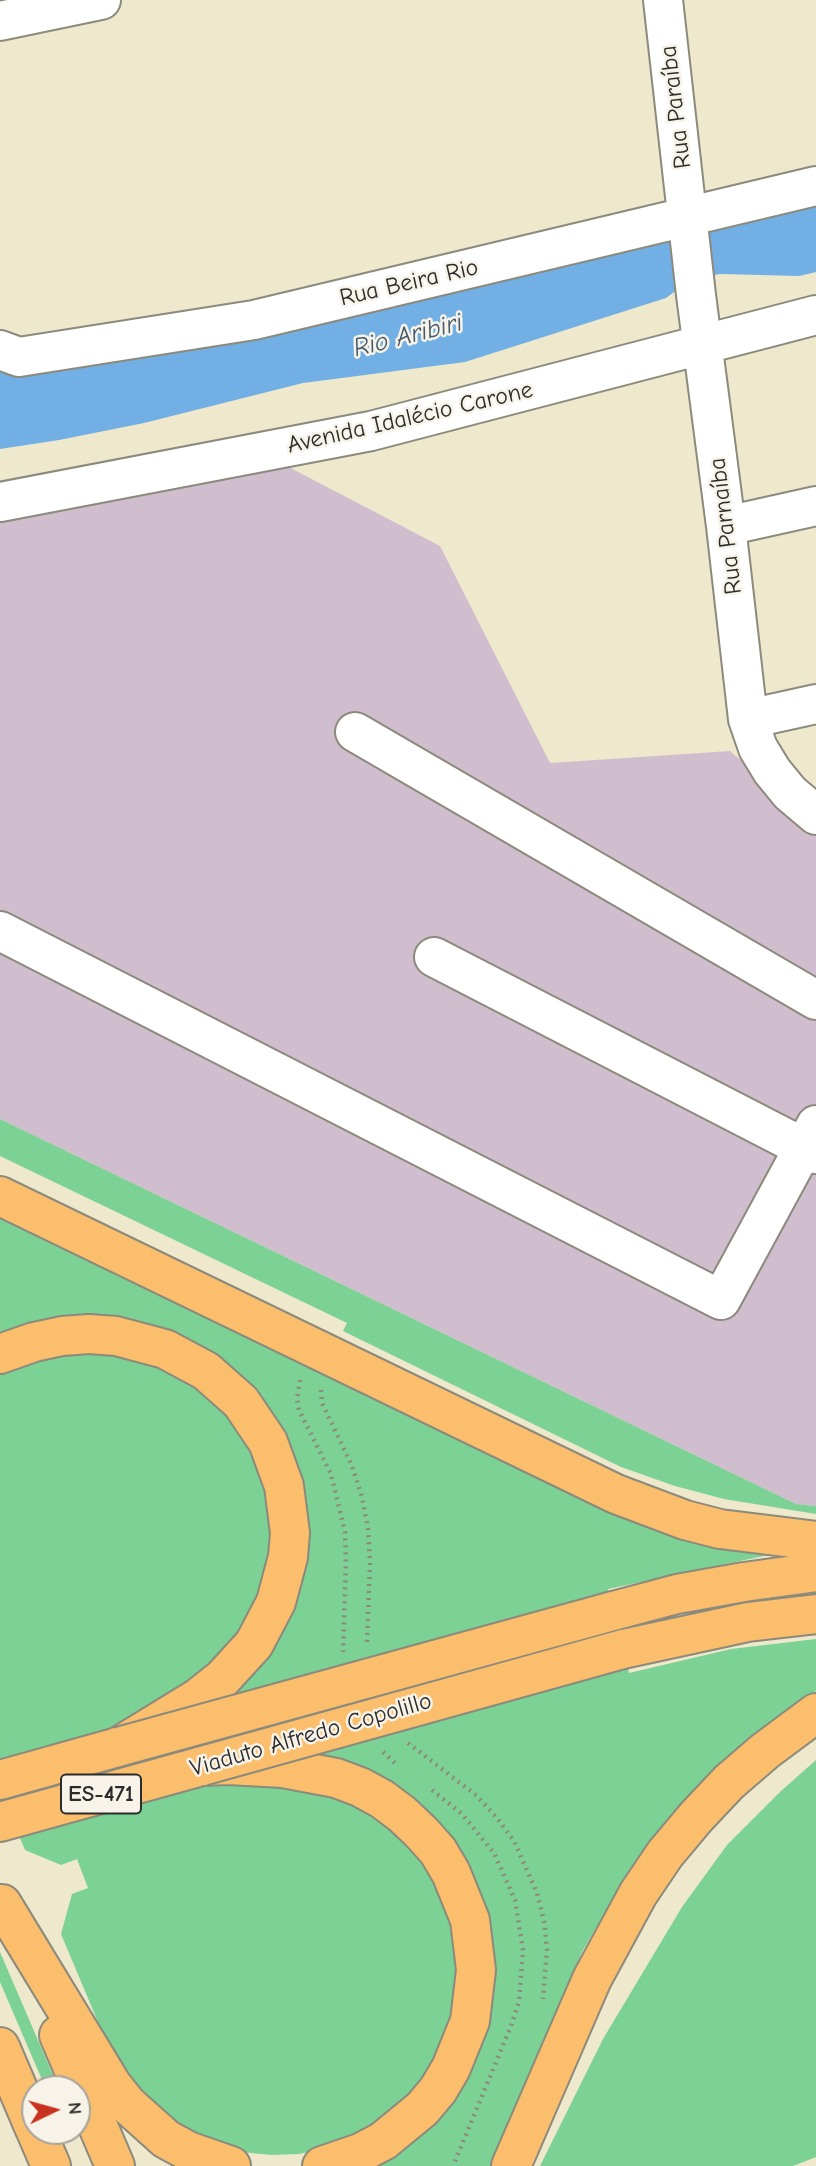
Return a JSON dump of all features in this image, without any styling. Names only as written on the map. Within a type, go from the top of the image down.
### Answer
[{"type":"main road","points":[[0,1196],[616,1494],[650,1508],[720,1529],[816,1541]]},
{"type":"main road","points":[[0,1354],[62,1336],[97,1335],[142,1342],[165,1349],[206,1371],[225,1385],[241,1402],[268,1441],[284,1486],[289,1509],[288,1557],[276,1602],[254,1644],[222,1679],[198,1698],[118,1747]]},
{"type":"main road","name":"Viaduto Alfredo Copolillo","points":[[0,1780],[677,1594],[744,1581],[816,1572]]},
{"type":"main road","name":"Viaduto Alfredo Copolillo","points":[[0,1822],[622,1649],[748,1622],[816,1614]]},
{"type":"main road","points":[[511,2166],[592,1979],[638,1894],[688,1826],[729,1782],[816,1713]]},
{"type":"main road","points":[[202,1766],[256,1765],[311,1772],[360,1787],[382,1799],[402,1814],[438,1851],[451,1872],[470,1920],[475,1952],[475,1996],[463,2045],[438,2090],[422,2109],[383,2141],[360,2153],[322,2166]]},
{"type":"main road","points":[[1,1901],[115,2166]]},
{"type":"main road","points":[[1,1901],[112,2085],[128,2105],[166,2138],[200,2156],[231,2166]]},
{"type":"main road","points":[[0,2047],[21,2095]]},
{"type":"main road","points":[[42,2145],[51,2166]]},
{"type":"street","points":[[0,21],[101,0]]},
{"type":"street","name":"Rua Paraíba","points":[[663,0],[689,219]]},
{"type":"street","name":"Rua Beira Rio","points":[[0,350],[19,357],[254,320],[689,219],[816,186]]},
{"type":"street","name":"Rua Parnaíba","points":[[689,219],[748,719],[758,748],[772,771],[790,793],[816,815]]},
{"type":"street","name":"Avenida Idalécio Carone","points":[[0,502],[371,431],[816,315]]},
{"type":"street","points":[[726,526],[816,506]]},
{"type":"street","points":[[748,719],[816,704]]},
{"type":"street","points":[[355,732],[816,1000]]},
{"type":"street","points":[[0,930],[721,1300],[812,1142],[435,957]]},
{"type":"path","points":[[323,1352],[321,1397],[352,1466],[368,1529],[370,1562],[366,1652]]},
{"type":"path","points":[[323,1352],[300,1379],[297,1399],[304,1421],[331,1474],[345,1532],[343,1662]]},
{"type":"path","points":[[402,1738],[477,1797],[514,1841],[537,1893],[544,1921],[547,1950],[542,2007]]},
{"type":"path","points":[[379,1748],[400,1768]]},
{"type":"path","points":[[421,1783],[462,1814],[494,1853],[515,1900],[523,1950],[521,1989],[511,2026],[453,2166]]},
{"type":"shaded area","points":[[281,463],[440,546],[550,763],[730,751],[816,824],[816,1506],[796,1504],[0,1119],[0,514]]},
{"type":"green space","points":[[0,1119],[796,1504],[816,1506],[816,1514],[724,1499],[675,1486],[621,1467],[343,1331],[347,1323],[0,1156]]},
{"type":"green space","points":[[0,1214],[650,1528],[711,1546],[773,1554],[608,1589],[629,1673],[731,1649],[816,1639],[816,1691],[753,1737],[718,1767],[686,1800],[628,1872],[582,1952],[491,2166],[372,2166],[407,2145],[428,2127],[462,2083],[483,2032],[489,2005],[492,1977],[490,1949],[461,1955],[457,2011],[436,2064],[419,2087],[378,2125],[326,2148],[299,2154],[242,2152],[189,2133],[165,2118],[144,2099],[111,2053],[61,1934],[72,1894],[88,1888],[77,1859],[61,1865],[25,1850],[0,1791],[0,1372],[37,1356],[66,1349],[96,1348],[99,1317],[44,1321],[0,1335]]},
{"type":"green space","points":[[816,1760],[816,2157],[793,2166],[540,2166],[603,2039],[682,1907],[727,1845]]},
{"type":"green space","points":[[0,1952],[53,2075],[40,2075],[0,1982]]},
{"type":"water","name":"Rio Aribiri","points":[[816,198],[816,272],[799,276],[721,274],[693,278],[666,298],[465,362],[303,383],[144,423],[0,449],[0,367]]}]
